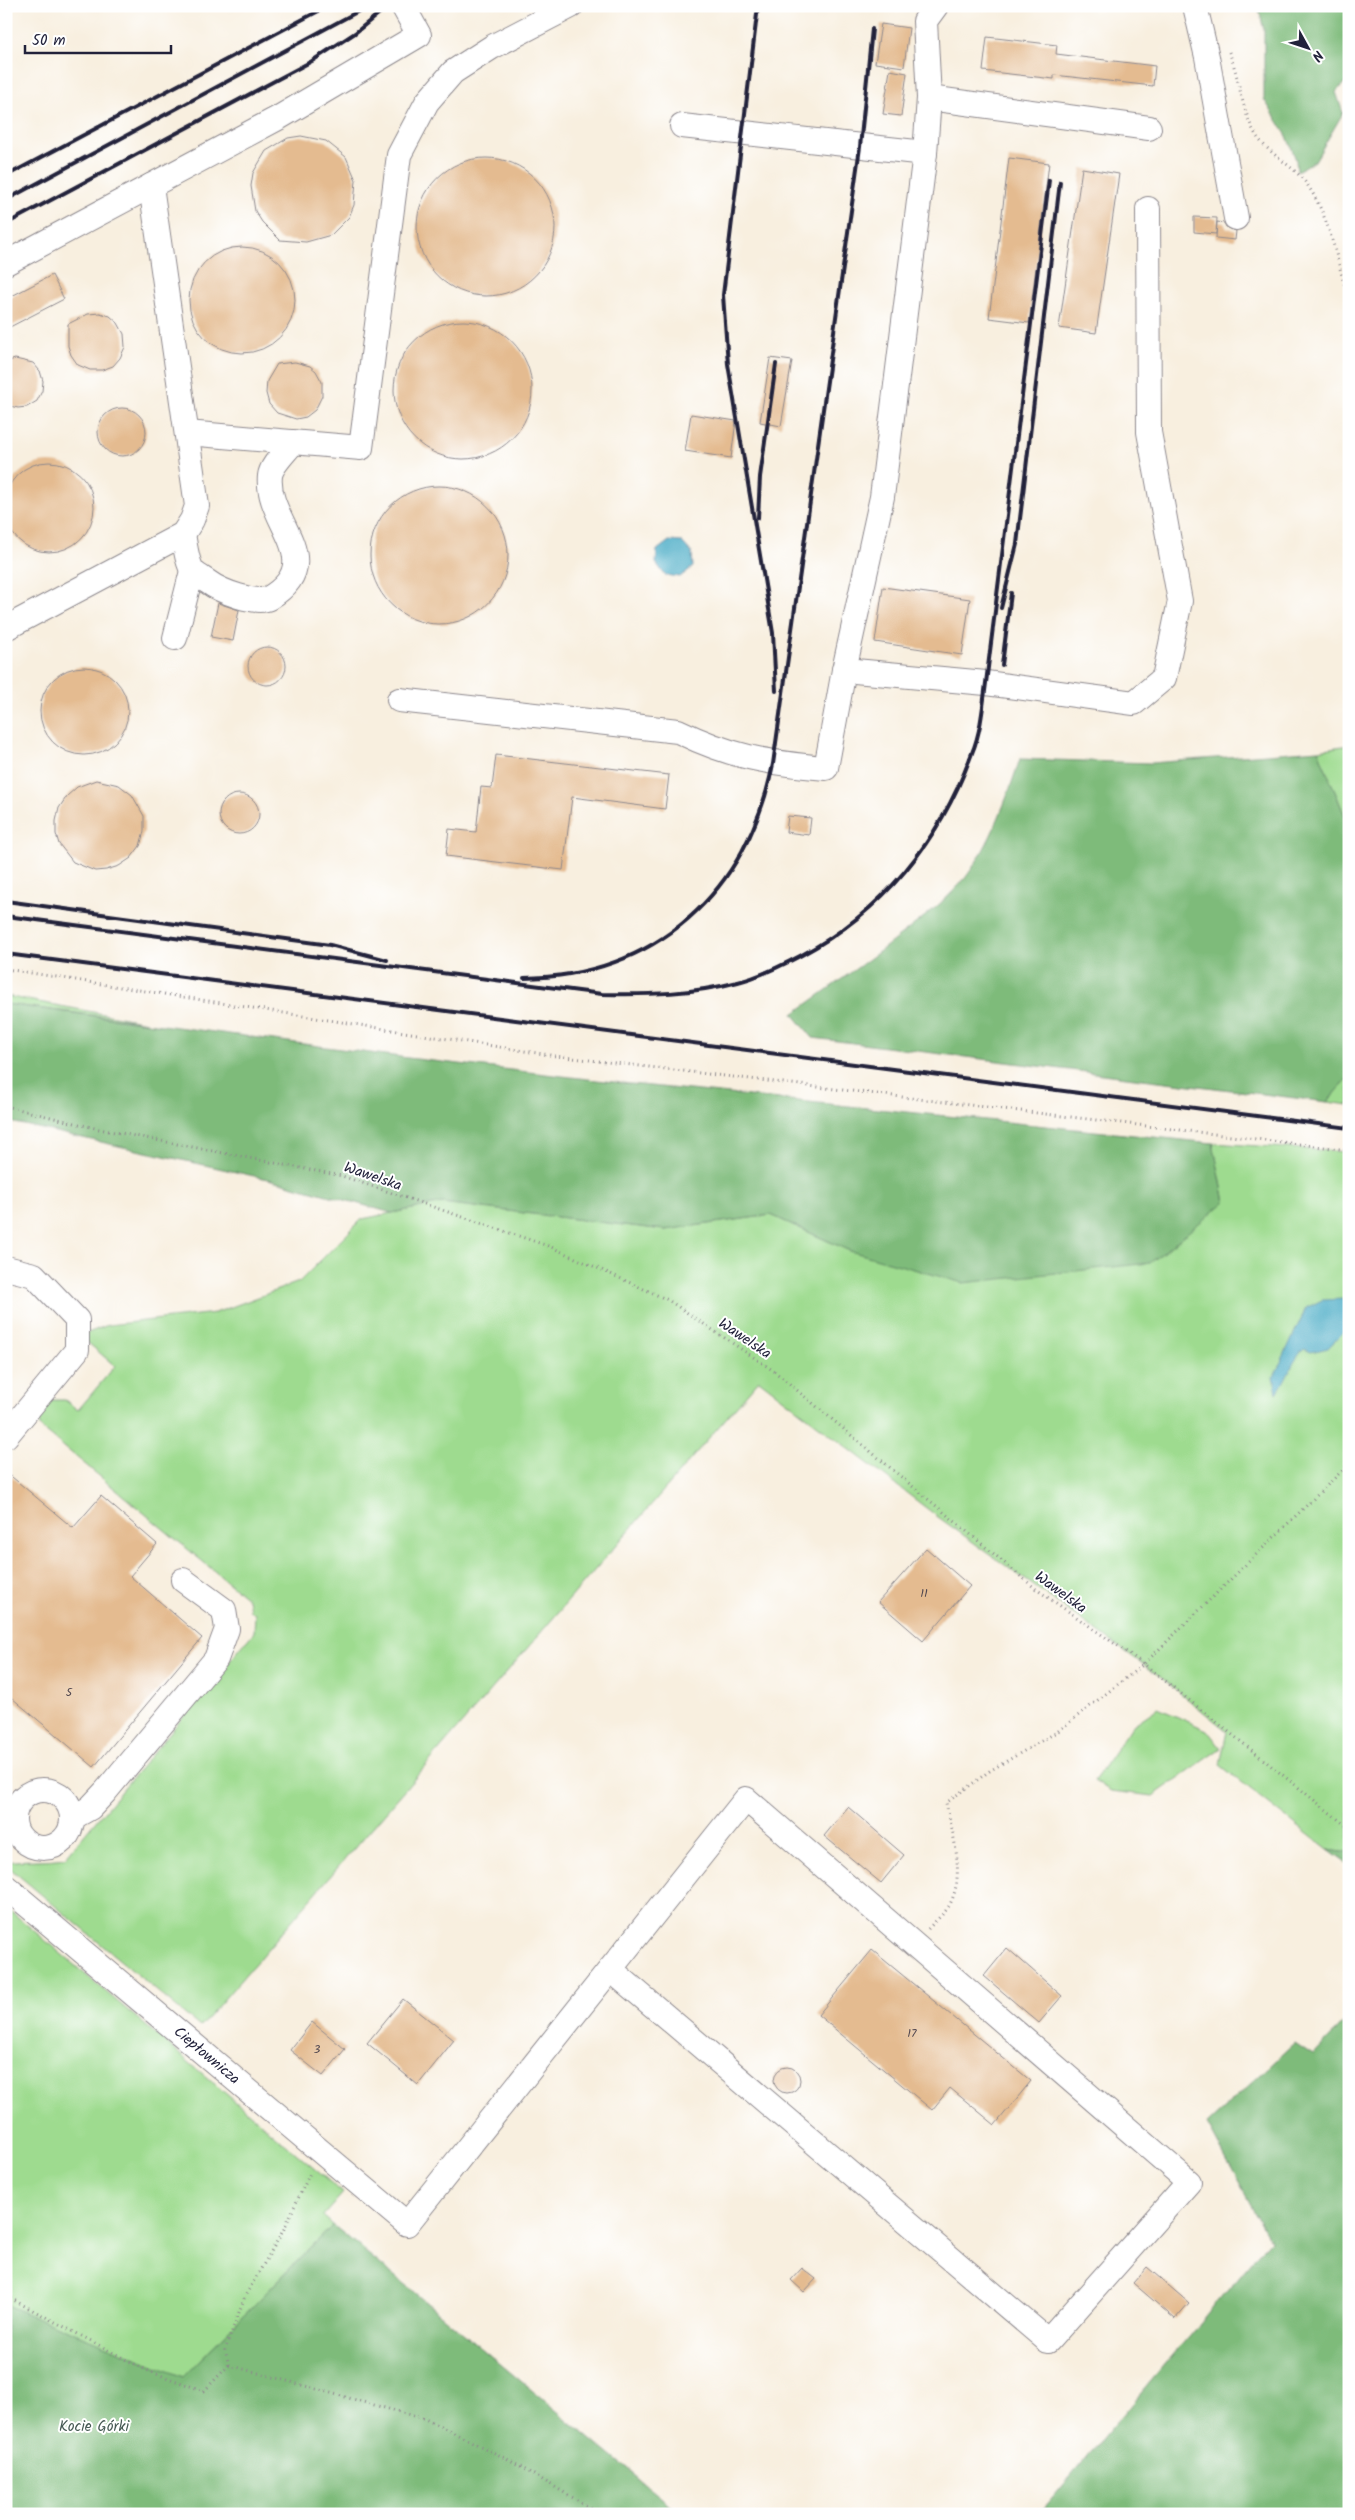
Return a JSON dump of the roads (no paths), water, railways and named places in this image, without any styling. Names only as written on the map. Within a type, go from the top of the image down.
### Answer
[{"type":"lane","points":[[6,263],[280,117],[419,35],[403,6]]},
{"type":"lane","points":[[187,433],[362,448],[399,155],[427,102],[453,72],[492,46],[571,6]]},
{"type":"lane","points":[[399,700],[678,731],[709,746],[736,756],[773,764],[826,768],[844,670],[882,496],[925,152],[929,98],[925,21],[936,6]]},
{"type":"lane","points":[[1195,6],[1207,57],[1236,218]]},
{"type":"lane","points":[[929,98],[1149,128]]},
{"type":"lane","points":[[682,126],[925,152]]},
{"type":"lane","points":[[6,628],[182,534],[192,520],[196,506],[151,186]]},
{"type":"lane","points":[[844,670],[986,683],[1134,703],[1164,678],[1180,601],[1149,432],[1148,209]]},
{"type":"lane","points":[[192,571],[215,587],[241,597],[266,600],[280,591],[293,574],[295,547],[270,494],[270,474],[294,442]]},
{"type":"lane","points":[[175,638],[192,571],[182,534]]},
{"type":"lane","points":[[6,1268],[34,1275],[77,1320],[77,1350],[6,1436]]},
{"type":"lane","points":[[72,1818],[90,1808],[105,1792],[216,1659],[227,1629],[224,1610],[183,1580]]},
{"type":"lane","points":[[42,1790],[55,1792],[66,1800],[72,1818],[69,1831],[61,1842],[50,1847],[37,1848],[25,1842],[16,1832],[10,1811],[24,1796],[42,1790]]},
{"type":"lane","points":[[746,1799],[1189,2182],[1048,2341],[610,1969],[746,1799]]},
{"type":"lane","name":"Ciepłownicza","points":[[6,1887],[407,2224],[610,1969]]},
{"type":"water","points":[[669,541],[682,542],[692,553],[693,567],[680,577],[665,575],[656,563],[657,550]]},
{"type":"water","points":[[1344,1299],[1349,1301],[1349,1326],[1328,1348],[1311,1352],[1304,1349],[1277,1393],[1274,1377],[1306,1308],[1322,1300]]},
{"type":"railway","points":[[6,176],[328,6]]},
{"type":"railway","points":[[6,200],[368,6]]},
{"type":"railway","points":[[6,224],[312,61],[355,33],[388,6]]},
{"type":"railway","points":[[758,6],[723,295],[728,364],[773,633],[776,691]]},
{"type":"railway","points":[[524,978],[572,973],[615,962],[654,943],[689,918],[718,887],[742,851],[761,810],[773,764],[860,147],[872,29]]},
{"type":"railway","points":[[6,916],[602,994],[671,993],[738,982],[778,967],[830,938],[882,896],[905,871],[925,844],[943,816],[959,785],[978,736],[984,701],[1049,180]]},
{"type":"railway","points":[[1001,608],[1017,544],[1060,182]]},
{"type":"railway","points":[[758,518],[760,477],[776,364]]},
{"type":"railway","points":[[1002,665],[1011,593]]},
{"type":"railway","points":[[6,901],[330,945],[387,960]]},
{"type":"railway","points":[[6,954],[1349,1128]]},
{"type":"park label","name":"Kocie Górki","points":[[94,2426]]}]
